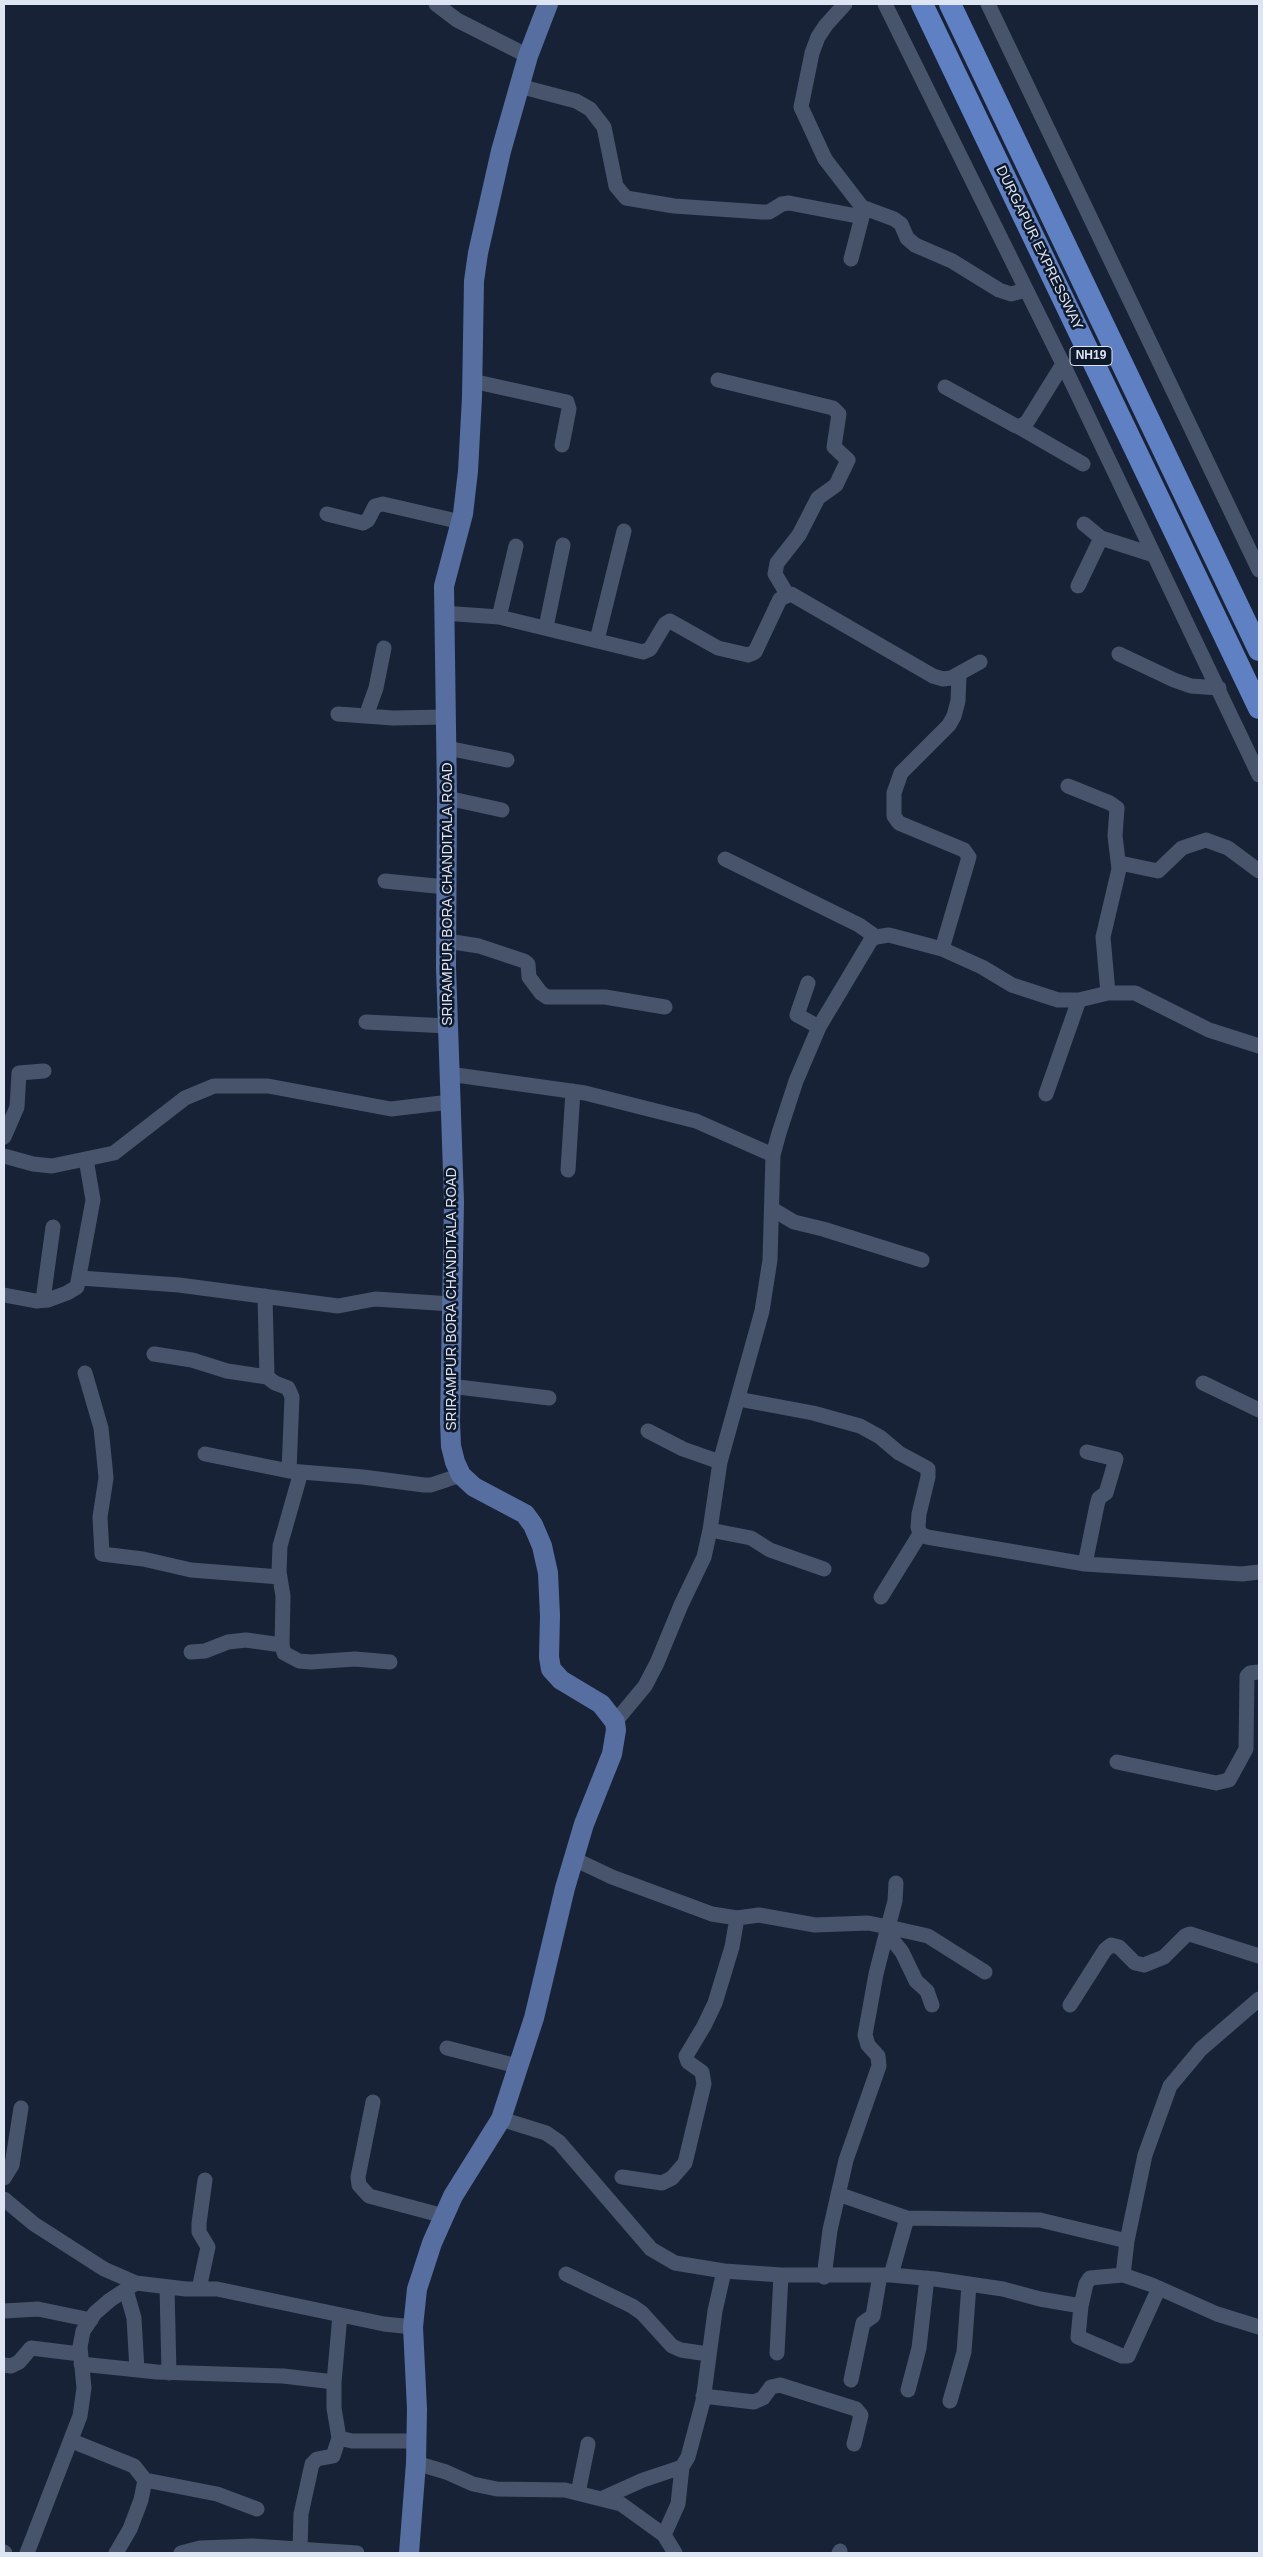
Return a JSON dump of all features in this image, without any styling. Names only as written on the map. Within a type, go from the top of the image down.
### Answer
[{"type":"highway","name":"DURGAPUR EXPRESSWAY","points":[[922,4],[1259,708]]},
{"type":"highway","name":"DURGAPUR EXPRESSWAY","points":[[950,4],[1259,650]]},
{"type":"main road","name":"SRIRAMPUR BORA CHANDITALA ROAD","points":[[461,1475],[455,1462],[452,1446],[450,1386],[454,1202],[448,1026],[446,887],[448,798],[443,613],[446,572],[461,522],[468,471],[472,381],[472,308],[478,253],[501,151],[519,86],[528,56],[548,4]]},
{"type":"main road","points":[[409,2553],[417,2441],[413,2327],[417,2289],[432,2243],[453,2196],[501,2119],[534,2018],[574,1859],[590,1804],[612,1754],[615,1722],[602,1704],[561,1680],[551,1669],[549,1658],[548,1573],[542,1546],[533,1525],[525,1514],[474,1487],[461,1475]]},
{"type":"street","points":[[436,4],[457,20],[528,56]]},
{"type":"street","points":[[845,4],[818,37],[812,52],[801,107],[824,158],[862,212],[851,260]]},
{"type":"street","points":[[885,4],[1062,364],[1219,688],[1259,775]]},
{"type":"street","points":[[988,4],[1259,570]]},
{"type":"street","points":[[519,86],[576,100],[590,109],[604,127],[616,186],[626,198],[674,206],[762,212],[769,212],[782,204],[789,203],[862,212],[894,219],[901,224],[907,238],[915,245],[952,261],[999,290],[1010,294],[1026,290]]},
{"type":"street","points":[[1019,427],[1027,422],[1062,364]]},
{"type":"street","points":[[718,380],[833,408],[839,414],[834,447],[848,460],[836,484],[818,498],[799,535],[777,563],[775,574],[787,594],[798,597],[933,676],[942,679],[959,676],[980,662]]},
{"type":"street","points":[[472,381],[567,402],[569,409],[562,445]]},
{"type":"street","points":[[945,387],[1083,464]]},
{"type":"street","points":[[326,514],[362,523],[368,520],[375,506],[383,504],[461,522]]},
{"type":"street","points":[[1084,524],[1101,538],[1154,555]]},
{"type":"street","points":[[597,640],[624,531]]},
{"type":"street","points":[[1078,586],[1101,538]]},
{"type":"street","points":[[546,627],[563,545]]},
{"type":"street","points":[[499,617],[516,546]]},
{"type":"street","points":[[443,613],[499,617],[546,627],[637,651],[647,650],[665,624],[670,621],[718,648],[742,655],[755,652],[780,599],[787,594]]},
{"type":"street","points":[[366,716],[376,688],[384,648]]},
{"type":"street","points":[[1119,654],[1174,680],[1192,686],[1219,688]]},
{"type":"street","points":[[942,948],[969,857],[964,850],[899,823],[894,816],[894,793],[901,773],[948,725],[954,716],[958,701],[959,676]]},
{"type":"street","points":[[338,714],[446,717]]},
{"type":"street","points":[[447,748],[507,760]]},
{"type":"street","points":[[1068,786],[1110,802],[1117,808],[1115,836],[1120,863],[1102,937],[1108,993]]},
{"type":"street","points":[[448,798],[502,810]]},
{"type":"street","points":[[1120,863],[1158,871],[1182,848],[1193,842],[1206,840],[1228,848],[1259,871]]},
{"type":"street","points":[[725,859],[849,920],[876,937]]},
{"type":"street","points":[[386,881],[446,887]]},
{"type":"street","points":[[615,1722],[645,1686],[657,1663],[680,1605],[699,1569],[710,1530],[720,1462],[762,1311],[770,1260],[773,1155],[790,1096],[819,1027],[867,945],[876,937],[889,935],[942,948],[976,963],[1023,989],[1058,1000],[1079,1000],[1121,992],[1141,996],[1209,1030],[1259,1046]]},
{"type":"street","points":[[447,941],[479,946],[524,960],[528,964],[529,977],[541,993],[547,997],[605,997],[665,1007]]},
{"type":"street","points":[[808,983],[797,1015],[819,1027]]},
{"type":"street","points":[[1046,1094],[1079,1000]]},
{"type":"street","points":[[366,1022],[448,1026]]},
{"type":"street","points":[[4,1138],[17,1107],[18,1073],[44,1071]]},
{"type":"street","points":[[449,1074],[573,1091],[696,1121],[773,1155]]},
{"type":"street","points":[[4,1156],[33,1164],[52,1166],[114,1153],[185,1098],[214,1086],[268,1086],[391,1109],[450,1102]]},
{"type":"street","points":[[568,1170],[573,1091]]},
{"type":"street","points":[[4,1295],[43,1300],[67,1293],[77,1287],[93,1200],[86,1160]]},
{"type":"street","points":[[772,1209],[794,1222],[922,1260]]},
{"type":"street","points":[[43,1300],[53,1227]]},
{"type":"street","points":[[80,1278],[178,1285],[338,1306],[375,1299],[452,1304]]},
{"type":"street","points":[[264,1296],[267,1377]]},
{"type":"street","points":[[154,1354],[192,1360],[227,1371],[267,1377],[275,1384],[288,1388],[292,1393],[295,1472],[280,1546],[283,1612],[282,1645],[288,1656],[299,1661],[355,1659],[390,1662]]},
{"type":"street","points":[[85,1373],[100,1428],[105,1467],[100,1517],[102,1554],[144,1559],[191,1570],[280,1577]]},
{"type":"street","points":[[1203,1383],[1259,1410]]},
{"type":"street","points":[[450,1386],[549,1398]]},
{"type":"street","points":[[738,1399],[813,1413],[860,1426],[928,1469],[928,1477],[919,1514],[918,1527],[920,1534],[881,1597]]},
{"type":"street","points":[[648,1431],[683,1449],[720,1462]]},
{"type":"street","points":[[1085,1564],[1097,1505],[1100,1498],[1106,1493],[1116,1459],[1086,1452]]},
{"type":"street","points":[[205,1454],[295,1472],[362,1477],[424,1485],[431,1485],[461,1475]]},
{"type":"street","points":[[710,1530],[751,1538],[770,1550],[824,1569]]},
{"type":"street","points":[[920,1534],[998,1551],[1085,1564],[1242,1574],[1259,1572]]},
{"type":"street","points":[[191,1652],[205,1651],[228,1642],[246,1640],[282,1645]]},
{"type":"street","points":[[1117,1762],[1216,1783],[1229,1780],[1246,1749],[1247,1676],[1250,1673],[1259,1672]]},
{"type":"street","points":[[574,1859],[636,1887],[712,1914],[737,1918],[759,1915],[814,1925],[868,1923],[888,1930],[928,1936],[986,1972]]},
{"type":"street","points":[[824,2277],[838,2194],[846,2160],[880,2066],[878,2056],[868,2044],[865,2035],[876,1974],[895,1901],[896,1883]]},
{"type":"street","points":[[622,2177],[662,2183],[672,2178],[685,2163],[704,2084],[702,2072],[688,2062],[686,2056],[715,2003],[732,1947],[737,1918]]},
{"type":"street","points":[[888,1930],[902,1952],[916,1981],[927,1991],[932,2005]]},
{"type":"street","points":[[1070,2005],[1105,1950],[1111,1945],[1119,1947],[1136,1964],[1144,1965],[1164,1957],[1185,1936],[1190,1934],[1259,1956]]},
{"type":"street","points":[[1123,2275],[1127,2240],[1145,2155],[1170,2086],[1200,2049],[1259,1999]]},
{"type":"street","points":[[447,2048],[517,2066]]},
{"type":"street","points":[[373,2102],[359,2170],[359,2185],[370,2196],[444,2216]]},
{"type":"street","points":[[4,2178],[12,2165],[21,2108]]},
{"type":"street","points":[[501,2119],[546,2134],[559,2142],[633,2229],[663,2258],[675,2263],[724,2271],[782,2275],[824,2277],[886,2275],[927,2278],[1003,2289],[1040,2299],[1081,2306]]},
{"type":"street","points":[[199,2289],[208,2247],[199,2232],[205,2180]]},
{"type":"street","points":[[838,2194],[906,2218],[1040,2220],[1127,2240]]},
{"type":"street","points":[[4,2199],[34,2224],[131,2286],[217,2289],[340,2315],[413,2327]]},
{"type":"street","points":[[851,2380],[863,2323],[873,2316],[906,2218]]},
{"type":"street","points":[[664,2535],[678,2504],[682,2467],[692,2445],[704,2396],[708,2354],[724,2271]]},
{"type":"street","points":[[566,2274],[632,2306],[642,2313],[672,2346],[680,2350],[708,2354]]},
{"type":"street","points":[[777,2353],[782,2275]]},
{"type":"street","points":[[1159,2288],[1128,2356],[1122,2356],[1078,2337],[1081,2306],[1086,2284],[1090,2278],[1123,2275],[1159,2288],[1217,2314],[1259,2328]]},
{"type":"street","points":[[908,2390],[919,2348],[927,2278]]},
{"type":"street","points":[[950,2401],[964,2352],[969,2285]]},
{"type":"street","points":[[27,2553],[72,2441],[83,2402],[81,2359],[83,2331],[110,2300],[131,2286]]},
{"type":"street","points":[[131,2286],[137,2370]]},
{"type":"street","points":[[167,2287],[169,2373]]},
{"type":"street","points":[[4,2311],[38,2309],[91,2320]]},
{"type":"street","points":[[300,2550],[301,2514],[312,2464],[317,2459],[333,2456],[339,2438],[334,2408],[334,2382],[340,2315]]},
{"type":"street","points":[[4,2365],[12,2366],[19,2362],[31,2348],[137,2370],[169,2373],[283,2376],[334,2382]]},
{"type":"street","points":[[704,2396],[754,2402],[763,2398],[771,2387],[780,2385],[856,2409],[861,2415],[854,2444]]},
{"type":"street","points":[[339,2438],[417,2441]]},
{"type":"street","points":[[72,2441],[134,2466],[145,2480],[138,2508],[116,2553]]},
{"type":"street","points":[[578,2493],[588,2444]]},
{"type":"street","points":[[416,2463],[446,2472],[473,2484],[497,2489],[547,2489],[603,2498],[621,2504],[664,2535],[675,2553]]},
{"type":"street","points":[[603,2498],[643,2480],[682,2467]]},
{"type":"street","points":[[145,2480],[217,2494],[257,2509]]},
{"type":"street","points":[[181,2553],[213,2547],[253,2546],[356,2553]]}]
